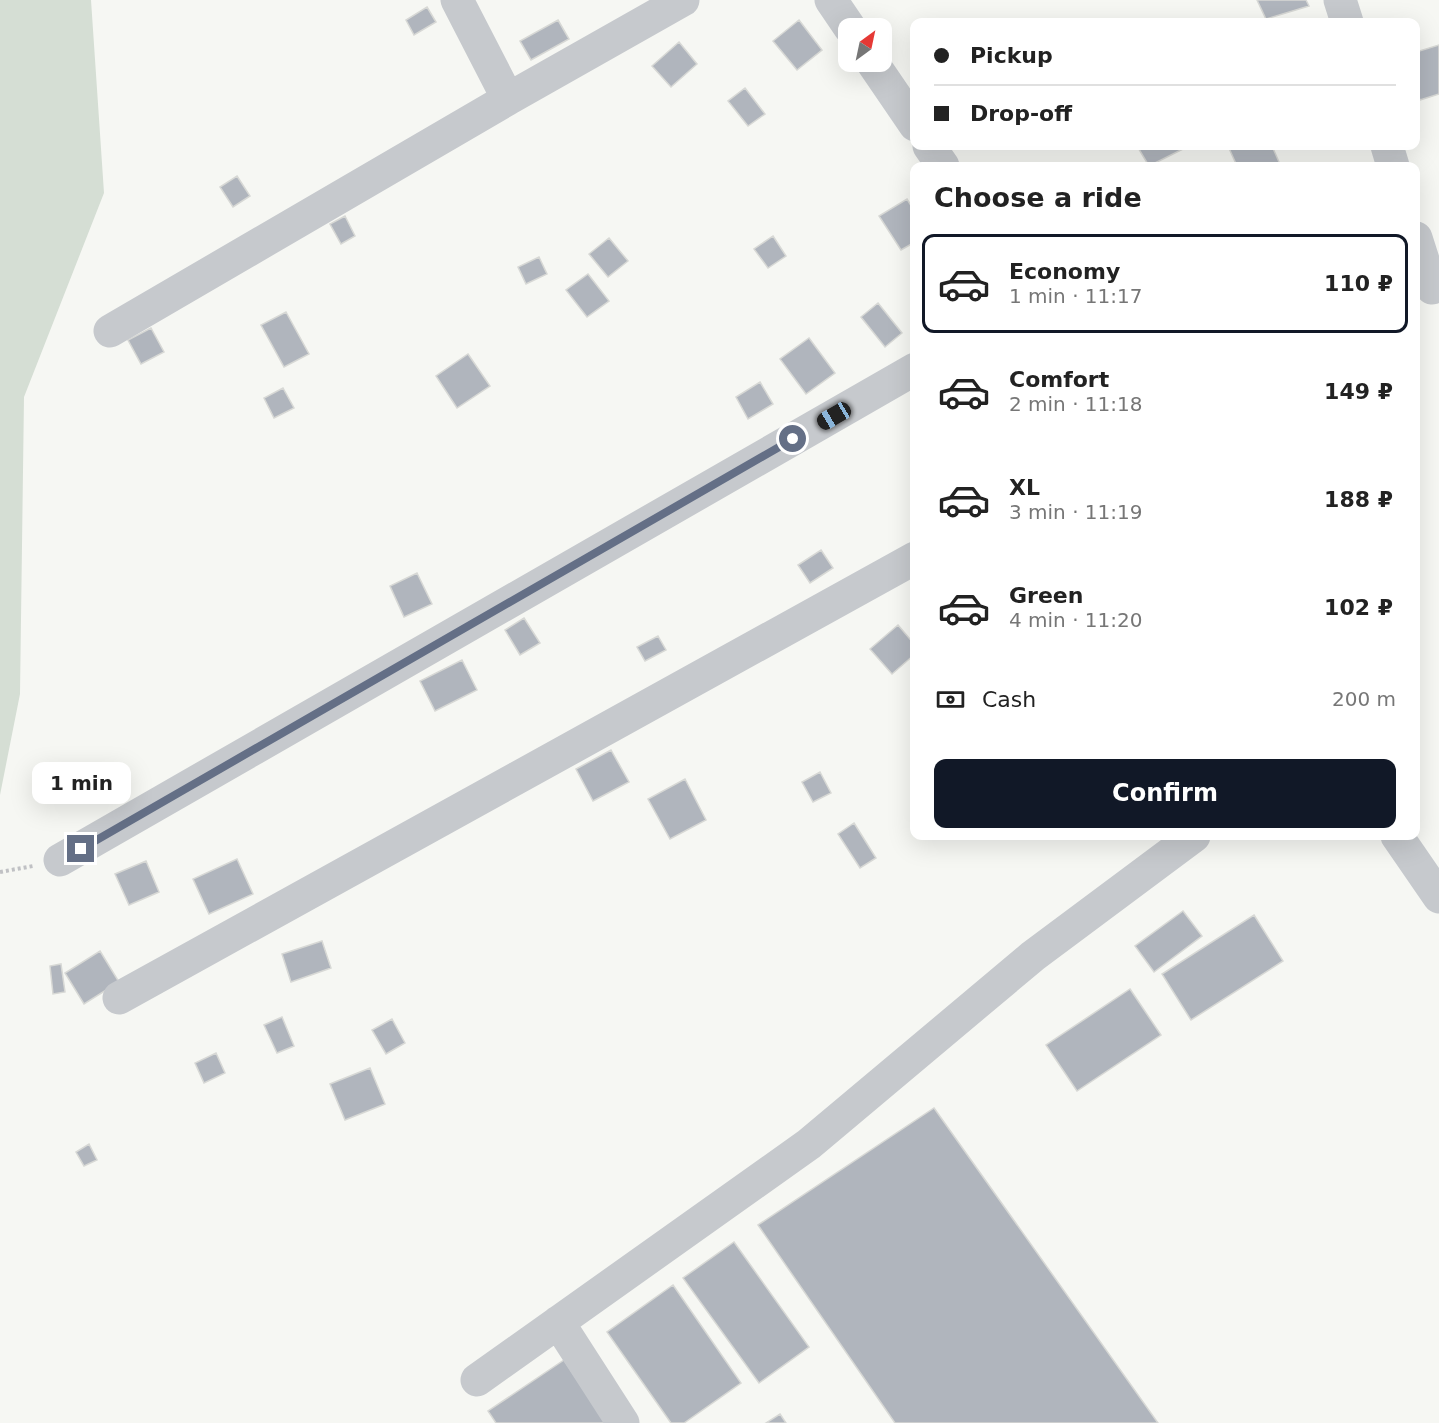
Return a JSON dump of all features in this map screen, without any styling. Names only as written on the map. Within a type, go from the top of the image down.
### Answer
[{"type":"street","points":[[457,0],[508,99]]},
{"type":"street","points":[[110,331],[508,99],[683,0]]},
{"type":"street","points":[[831,0],[843,18]]},
{"type":"street","points":[[1340,0],[1346,18]]},
{"type":"street","points":[[879,72],[910,118]]},
{"type":"street","points":[[1420,250],[1432,288]]},
{"type":"street","points":[[60,860],[910,372]]},
{"type":"street","points":[[119,998],[910,561]]},
{"type":"street","points":[[477,1380],[809,1144],[1033,956],[1189,840]]},
{"type":"street","points":[[1400,840],[1439,897]]},
{"type":"street","points":[[558,1322],[623,1423]]},
{"type":"shaded area","points":[[0,0],[91,0],[104,193],[24,397],[20,694],[0,795]]},
{"type":"building","points":[[1257,0],[1306,0],[1309,6],[1269,18],[1266,18]]},
{"type":"building","points":[[427,7],[436,22],[414,35],[406,20]]},
{"type":"building","points":[[558,20],[569,39],[531,60],[520,41]]},
{"type":"building","points":[[799,20],[822,50],[797,70],[773,41]]},
{"type":"building","points":[[679,42],[697,64],[671,87],[652,66]]},
{"type":"building","points":[[1439,45],[1439,94],[1420,100],[1420,51]]},
{"type":"building","points":[[745,88],[765,114],[748,126],[728,101]]},
{"type":"building","points":[[1139,150],[1181,150],[1157,162],[1147,162]]},
{"type":"building","points":[[1230,150],[1274,150],[1279,162],[1235,162]]},
{"type":"building","points":[[237,176],[250,196],[233,207],[220,187]]},
{"type":"building","points":[[907,199],[910,204],[910,245],[901,250],[879,216]]},
{"type":"building","points":[[345,216],[355,236],[341,244],[330,224]]},
{"type":"building","points":[[773,236],[786,256],[768,268],[754,249]]},
{"type":"building","points":[[609,238],[628,261],[608,277],[589,254]]},
{"type":"building","points":[[539,257],[547,274],[526,284],[518,267]]},
{"type":"building","points":[[588,274],[609,301],[587,317],[566,290]]},
{"type":"building","points":[[878,303],[902,333],[885,347],[861,317]]},
{"type":"building","points":[[286,312],[309,354],[284,367],[261,325]]},
{"type":"building","points":[[151,328],[164,352],[141,364],[128,340]]},
{"type":"building","points":[[809,338],[835,373],[806,394],[780,359]]},
{"type":"building","points":[[468,354],[490,386],[457,408],[436,376]]},
{"type":"building","points":[[760,382],[773,404],[748,419],[736,397]]},
{"type":"building","points":[[283,388],[294,408],[274,418],[264,398]]},
{"type":"building","points":[[821,550],[833,568],[810,583],[798,565]]},
{"type":"building","points":[[417,573],[432,604],[404,617],[390,586]]},
{"type":"building","points":[[524,618],[540,643],[520,655],[505,630]]},
{"type":"building","points":[[898,625],[910,639],[910,658],[892,674],[870,649]]},
{"type":"building","points":[[658,636],[666,650],[645,661],[637,647]]},
{"type":"building","points":[[462,660],[477,690],[435,711],[420,681]]},
{"type":"building","points":[[611,750],[629,782],[593,801],[576,769]]},
{"type":"building","points":[[820,772],[831,793],[813,802],[802,782]]},
{"type":"building","points":[[685,779],[706,820],[670,839],[648,799]]},
{"type":"building","points":[[854,823],[876,858],[860,868],[838,834]]},
{"type":"building","points":[[237,859],[253,894],[209,914],[193,879]]},
{"type":"building","points":[[146,861],[159,892],[129,905],[115,874]]},
{"type":"building","points":[[1183,911],[1202,936],[1154,972],[1135,946]]},
{"type":"building","points":[[1254,915],[1283,961],[1191,1020],[1162,974]]},
{"type":"building","points":[[322,941],[331,968],[291,982],[282,954]]},
{"type":"building","points":[[100,951],[119,982],[84,1004],[65,973]]},
{"type":"building","points":[[61,964],[65,992],[53,994],[50,966]]},
{"type":"building","points":[[1130,989],[1161,1035],[1077,1091],[1046,1045]]},
{"type":"building","points":[[282,1017],[294,1046],[277,1053],[264,1025]]},
{"type":"building","points":[[392,1019],[405,1043],[386,1054],[372,1030]]},
{"type":"building","points":[[216,1053],[225,1073],[204,1083],[195,1063]]},
{"type":"building","points":[[370,1068],[385,1104],[345,1120],[330,1084]]},
{"type":"building","points":[[934,1108],[1158,1423],[895,1423],[758,1225]]},
{"type":"building","points":[[89,1144],[97,1160],[84,1166],[76,1152]]},
{"type":"building","points":[[734,1242],[809,1347],[759,1383],[683,1278]]},
{"type":"building","points":[[673,1285],[741,1383],[684,1423],[671,1423],[607,1332]]},
{"type":"building","points":[[564,1360],[606,1423],[496,1423],[488,1411]]},
{"type":"building","points":[[780,1414],[786,1423],[766,1423]]},
{"type":"route","points":[[81,849],[793,439]]}]
